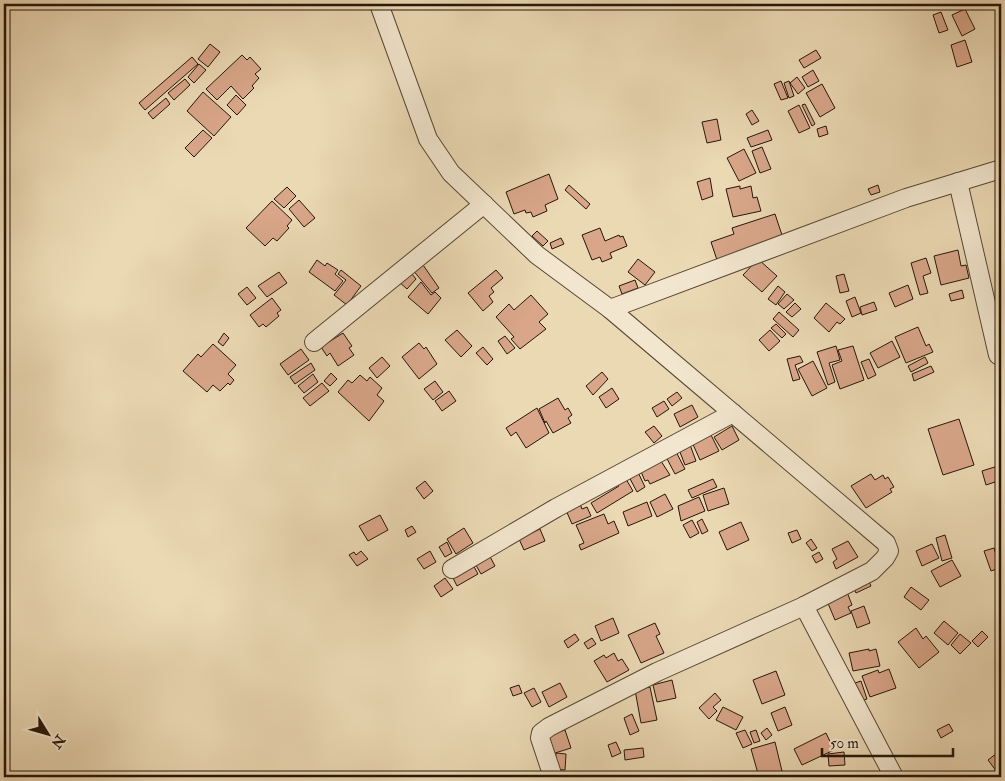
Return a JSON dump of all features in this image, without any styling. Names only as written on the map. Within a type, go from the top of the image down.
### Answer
[{"type":"street","points":[[379,4],[428,139],[451,173],[537,255],[610,309],[886,543],[889,551],[872,571],[804,606],[657,672],[549,727],[541,733],[540,738],[553,777]]},
{"type":"street","points":[[610,309],[906,198],[1001,169]]},
{"type":"street","points":[[958,182],[998,355]]},
{"type":"street","points":[[314,342],[484,204]]},
{"type":"street","points":[[452,569],[556,508],[733,413]]},
{"type":"street","points":[[804,606],[894,777]]},
{"type":"building","points":[[965,9],[975,29],[962,36],[952,15]]},
{"type":"building","points":[[941,12],[948,30],[939,33],[933,15]]},
{"type":"building","points":[[965,40],[972,62],[957,67],[951,45]]},
{"type":"building","points":[[210,44],[220,52],[208,67],[198,59]]},
{"type":"building","points":[[816,50],[821,58],[804,68],[799,60]]},
{"type":"building","points":[[242,55],[247,60],[250,57],[261,69],[255,74],[259,78],[252,86],[254,88],[243,99],[231,86],[217,100],[206,89]]},
{"type":"building","points":[[192,57],[198,64],[145,110],[139,103]]},
{"type":"building","points":[[199,64],[206,70],[194,83],[188,77]]},
{"type":"building","points":[[813,70],[819,81],[808,87],[802,77]]},
{"type":"building","points":[[797,77],[805,88],[798,94],[790,83]]},
{"type":"building","points":[[185,79],[190,85],[174,100],[168,93]]},
{"type":"building","points":[[781,81],[788,98],[781,100],[774,84]]},
{"type":"building","points":[[789,81],[794,96],[789,98],[784,83]]},
{"type":"building","points":[[822,84],[835,108],[820,117],[806,93]]},
{"type":"building","points":[[203,92],[231,117],[214,136],[187,111]]},
{"type":"building","points":[[236,95],[246,105],[237,115],[227,105]]},
{"type":"building","points":[[166,98],[170,104],[153,119],[148,113]]},
{"type":"building","points":[[805,104],[815,124],[812,126],[802,105]]},
{"type":"building","points":[[799,105],[810,128],[799,133],[788,111]]},
{"type":"building","points":[[752,110],[759,121],[752,125],[746,114]]},
{"type":"building","points":[[717,119],[721,140],[707,143],[702,122]]},
{"type":"building","points":[[826,126],[828,134],[819,137],[817,129]]},
{"type":"building","points":[[203,130],[212,138],[194,157],[185,148]]},
{"type":"building","points":[[768,130],[772,140],[751,147],[747,138]]},
{"type":"building","points":[[762,147],[771,169],[760,173],[752,151]]},
{"type":"building","points":[[744,149],[756,173],[739,181],[727,158]]},
{"type":"building","points":[[549,174],[558,199],[545,205],[547,211],[533,217],[531,212],[526,213],[525,210],[514,214],[506,192]]},
{"type":"building","points":[[710,178],[713,196],[702,200],[697,182]]},
{"type":"building","points":[[569,185],[590,204],[586,209],[565,190]]},
{"type":"building","points":[[878,185],[880,192],[871,195],[868,189]]},
{"type":"building","points":[[740,186],[740,189],[751,186],[753,198],[757,197],[761,211],[733,217],[726,189]]},
{"type":"building","points":[[287,187],[296,196],[284,208],[274,199]]},
{"type":"building","points":[[299,200],[315,218],[304,227],[289,209]]},
{"type":"building","points":[[272,201],[292,220],[287,226],[289,228],[277,241],[273,238],[265,246],[246,228]]},
{"type":"building","points":[[775,214],[783,238],[717,260],[711,242],[734,234],[732,228]]},
{"type":"building","points":[[600,228],[605,241],[619,235],[620,237],[623,236],[627,246],[610,253],[612,258],[602,262],[600,257],[592,260],[582,235]]},
{"type":"building","points":[[537,231],[548,241],[543,246],[532,236]]},
{"type":"building","points":[[561,238],[564,244],[552,249],[550,243]]},
{"type":"building","points":[[958,250],[961,266],[966,265],[969,278],[941,285],[934,256]]},
{"type":"building","points":[[926,258],[931,273],[923,276],[928,293],[920,295],[911,263]]},
{"type":"building","points":[[638,259],[655,272],[645,285],[628,272]]},
{"type":"building","points":[[758,259],[777,276],[762,292],[743,275]]},
{"type":"building","points":[[317,260],[325,266],[327,263],[338,270],[335,274],[343,281],[335,291],[309,272]]},
{"type":"building","points":[[421,262],[439,288],[432,293],[412,269]]},
{"type":"building","points":[[408,269],[416,279],[407,289],[398,281]]},
{"type":"building","points":[[341,270],[361,286],[347,305],[334,295],[346,280],[338,274]]},
{"type":"building","points":[[496,270],[503,278],[491,288],[494,292],[489,296],[493,302],[483,311],[468,293]]},
{"type":"building","points":[[279,272],[287,283],[267,297],[258,286]]},
{"type":"building","points":[[844,274],[849,291],[840,293],[836,276]]},
{"type":"building","points":[[635,280],[638,288],[622,294],[619,286]]},
{"type":"building","points":[[421,282],[431,295],[435,292],[441,298],[428,314],[408,297]]},
{"type":"building","points":[[908,285],[913,299],[895,307],[889,293]]},
{"type":"building","points":[[778,286],[785,292],[776,305],[768,299]]},
{"type":"building","points":[[247,287],[256,298],[247,305],[238,294]]},
{"type":"building","points":[[962,290],[964,298],[951,301],[949,294]]},
{"type":"building","points":[[787,294],[794,300],[784,309],[778,304]]},
{"type":"building","points":[[531,295],[548,314],[539,322],[546,329],[520,349],[511,339],[514,337],[496,317],[509,304],[514,310]]},
{"type":"building","points":[[855,297],[861,313],[852,317],[846,301]]},
{"type":"building","points":[[272,298],[281,310],[277,313],[279,316],[266,327],[263,324],[259,327],[250,315]]},
{"type":"building","points":[[874,302],[877,310],[862,315],[860,307]]},
{"type":"building","points":[[795,303],[801,309],[792,317],[786,312]]},
{"type":"building","points":[[826,303],[845,319],[840,324],[837,322],[829,332],[814,318]]},
{"type":"building","points":[[779,312],[799,330],[793,337],[773,319]]},
{"type":"building","points":[[776,324],[786,334],[782,338],[771,328]]},
{"type":"building","points":[[918,327],[926,346],[929,344],[933,352],[906,363],[895,337]]},
{"type":"building","points":[[457,330],[472,346],[461,357],[445,340]]},
{"type":"building","points":[[770,330],[780,341],[769,351],[759,340]]},
{"type":"building","points":[[224,333],[229,338],[223,346],[218,342]]},
{"type":"building","points":[[343,333],[352,346],[349,348],[354,355],[338,366],[330,353],[327,356],[321,347]]},
{"type":"building","points":[[505,336],[515,348],[507,354],[498,341]]},
{"type":"building","points":[[892,341],[900,357],[878,368],[870,353]]},
{"type":"building","points":[[419,343],[424,349],[426,347],[437,364],[419,379],[402,357]]},
{"type":"building","points":[[213,344],[236,365],[228,374],[234,380],[230,385],[228,383],[220,391],[213,385],[207,392],[183,371],[198,354],[201,357]]},
{"type":"building","points":[[836,346],[840,360],[829,363],[835,382],[828,385],[817,352]]},
{"type":"building","points":[[853,346],[864,380],[840,389],[832,365],[842,361],[838,350]]},
{"type":"building","points":[[483,347],[493,359],[487,365],[476,353]]},
{"type":"building","points":[[301,349],[309,360],[288,375],[280,364]]},
{"type":"building","points":[[800,356],[803,362],[795,365],[800,379],[793,381],[787,359]]},
{"type":"building","points":[[382,357],[390,366],[377,378],[369,368]]},
{"type":"building","points":[[925,357],[928,363],[911,372],[908,366]]},
{"type":"building","points":[[869,359],[876,375],[868,379],[861,362]]},
{"type":"building","points":[[813,361],[827,388],[812,396],[798,369]]},
{"type":"building","points":[[311,363],[315,370],[295,384],[290,377]]},
{"type":"building","points":[[931,366],[934,372],[914,381],[912,374]]},
{"type":"building","points":[[602,372],[608,379],[593,395],[586,386]]},
{"type":"building","points":[[331,373],[337,379],[330,386],[324,381]]},
{"type":"building","points":[[313,374],[318,382],[304,393],[298,386]]},
{"type":"building","points":[[360,375],[367,381],[370,377],[382,388],[377,395],[384,401],[369,421],[338,392],[348,380],[352,383]]},
{"type":"building","points":[[435,381],[443,392],[433,400],[424,389]]},
{"type":"building","points":[[322,383],[329,391],[310,406],[303,398]]},
{"type":"building","points":[[612,388],[619,399],[606,408],[599,397]]},
{"type":"building","points":[[449,391],[456,401],[442,411],[435,401]]},
{"type":"building","points":[[677,392],[682,398],[672,406],[667,399]]},
{"type":"building","points":[[558,398],[565,410],[568,408],[572,415],[568,418],[571,423],[553,433],[546,421],[545,423],[539,409]]},
{"type":"building","points":[[664,401],[669,409],[657,417],[652,408]]},
{"type":"building","points":[[692,405],[698,417],[680,427],[674,414]]},
{"type":"building","points":[[537,408],[549,433],[526,448],[516,432],[511,436],[506,428]]},
{"type":"building","points":[[959,419],[974,465],[943,475],[928,429]]},
{"type":"building","points":[[654,426],[662,436],[654,443],[645,432]]},
{"type":"building","points":[[732,426],[739,440],[722,450],[714,437]]},
{"type":"building","points":[[709,431],[719,451],[700,460],[691,440]]},
{"type":"building","points":[[689,442],[696,461],[685,465],[678,447]]},
{"type":"building","points":[[674,448],[685,469],[675,474],[664,453]]},
{"type":"building","points":[[659,458],[670,475],[650,484],[648,480],[645,481],[639,467]]},
{"type":"building","points":[[1001,465],[1001,480],[986,485],[982,471]]},
{"type":"building","points":[[636,468],[645,487],[637,492],[627,473]]},
{"type":"building","points":[[623,474],[633,491],[597,513],[591,503],[619,486],[614,480]]},
{"type":"building","points":[[871,474],[875,480],[883,475],[885,479],[888,477],[894,487],[890,489],[892,492],[866,508],[851,486]]},
{"type":"building","points":[[713,479],[717,487],[692,498],[688,490]]},
{"type":"building","points":[[425,481],[433,491],[424,499],[416,488]]},
{"type":"building","points":[[724,488],[729,504],[708,511],[703,495]]},
{"type":"building","points":[[665,494],[673,509],[657,517],[650,502]]},
{"type":"building","points":[[699,497],[705,511],[681,521],[678,506]]},
{"type":"building","points":[[579,501],[582,509],[587,507],[591,516],[572,524],[565,508]]},
{"type":"building","points":[[647,502],[652,516],[628,526],[623,512]]},
{"type":"building","points":[[604,514],[608,524],[614,521],[619,533],[581,550],[579,545],[584,543],[576,525]]},
{"type":"building","points":[[380,515],[388,530],[368,541],[359,526]]},
{"type":"building","points":[[702,519],[708,531],[702,534],[697,522]]},
{"type":"building","points":[[692,520],[699,533],[690,538],[683,525]]},
{"type":"building","points":[[741,522],[749,540],[727,550],[719,532]]},
{"type":"building","points":[[412,526],[416,532],[408,537],[405,530]]},
{"type":"building","points":[[464,528],[473,543],[456,554],[447,539]]},
{"type":"building","points":[[540,529],[545,541],[524,550],[519,539]]},
{"type":"building","points":[[797,530],[801,539],[792,543],[788,533]]},
{"type":"building","points":[[945,535],[952,558],[942,561],[936,538]]},
{"type":"building","points":[[811,539],[817,548],[812,551],[806,543]]},
{"type":"building","points":[[848,541],[858,557],[836,569],[833,562],[837,559],[832,549]]},
{"type":"building","points":[[447,542],[452,553],[445,557],[439,547]]},
{"type":"building","points":[[932,544],[939,558],[922,566],[916,551]]},
{"type":"building","points":[[994,548],[1000,568],[991,571],[984,551]]},
{"type":"building","points":[[361,551],[368,559],[357,566],[349,555],[354,552],[356,555]]},
{"type":"building","points":[[430,551],[436,562],[424,569],[417,559]]},
{"type":"building","points":[[487,551],[495,566],[481,574],[473,560]]},
{"type":"building","points":[[819,552],[823,559],[816,563],[812,556]]},
{"type":"building","points":[[952,560],[961,576],[940,587],[931,571]]},
{"type":"building","points":[[471,561],[478,574],[457,586],[450,572]]},
{"type":"building","points":[[866,575],[871,586],[856,593],[851,582]]},
{"type":"building","points":[[445,578],[453,589],[441,597],[434,586]]},
{"type":"building","points":[[911,587],[929,600],[921,610],[904,597]]},
{"type":"building","points":[[847,592],[852,605],[848,607],[851,613],[835,620],[827,601]]},
{"type":"building","points":[[864,606],[870,623],[857,628],[851,611]]},
{"type":"building","points":[[613,618],[619,633],[601,641],[595,626]]},
{"type":"building","points":[[944,621],[958,633],[948,645],[934,633]]},
{"type":"building","points":[[655,623],[660,634],[656,636],[664,653],[641,663],[628,635]]},
{"type":"building","points":[[916,628],[923,639],[926,636],[939,652],[919,668],[898,642]]},
{"type":"building","points":[[982,631],[988,637],[978,647],[972,641]]},
{"type":"building","points":[[575,634],[579,640],[568,648],[564,641]]},
{"type":"building","points":[[960,634],[971,643],[960,654],[951,645]]},
{"type":"building","points":[[592,638],[596,644],[588,649],[584,643]]},
{"type":"building","points":[[869,649],[869,651],[876,649],[880,666],[853,671],[849,653]]},
{"type":"building","points":[[614,653],[618,661],[622,659],[629,670],[607,682],[594,661],[604,655],[606,658]]},
{"type":"building","points":[[889,669],[896,688],[870,697],[862,676],[878,670],[879,673]]},
{"type":"building","points":[[776,671],[785,695],[762,704],[753,680]]},
{"type":"building","points":[[672,680],[676,698],[657,702],[653,685]]},
{"type":"building","points":[[861,681],[867,699],[861,701],[855,683]]},
{"type":"building","points":[[560,683],[567,697],[549,707],[542,692]]},
{"type":"building","points":[[519,685],[522,693],[513,696],[510,688]]},
{"type":"building","points":[[650,687],[657,720],[641,723],[635,690]]},
{"type":"building","points":[[534,688],[541,702],[532,707],[524,693]]},
{"type":"building","points":[[715,693],[721,700],[713,707],[717,711],[709,719],[699,708]]},
{"type":"building","points":[[723,707],[743,717],[736,730],[716,720]]},
{"type":"building","points":[[785,707],[792,725],[778,731],[771,713]]},
{"type":"building","points":[[632,714],[639,731],[630,735],[624,718]]},
{"type":"building","points":[[949,724],[953,731],[941,738],[937,730]]},
{"type":"building","points":[[767,728],[772,735],[766,740],[761,733]]},
{"type":"building","points":[[565,730],[571,748],[552,754],[546,736]]},
{"type":"building","points":[[745,730],[752,744],[743,748],[736,733]]},
{"type":"building","points":[[756,730],[760,741],[754,743],[750,732]]},
{"type":"building","points":[[826,733],[834,750],[802,765],[794,749]]},
{"type":"building","points":[[616,742],[621,753],[612,757],[608,745]]},
{"type":"building","points":[[775,742],[782,771],[759,777],[751,749]]},
{"type":"building","points":[[643,748],[644,757],[625,760],[624,750]]},
{"type":"building","points":[[1001,750],[1001,775],[1000,776],[988,760]]},
{"type":"building","points":[[844,752],[845,765],[829,766],[828,754]]},
{"type":"building","points":[[556,753],[566,754],[565,770],[555,769]]}]
